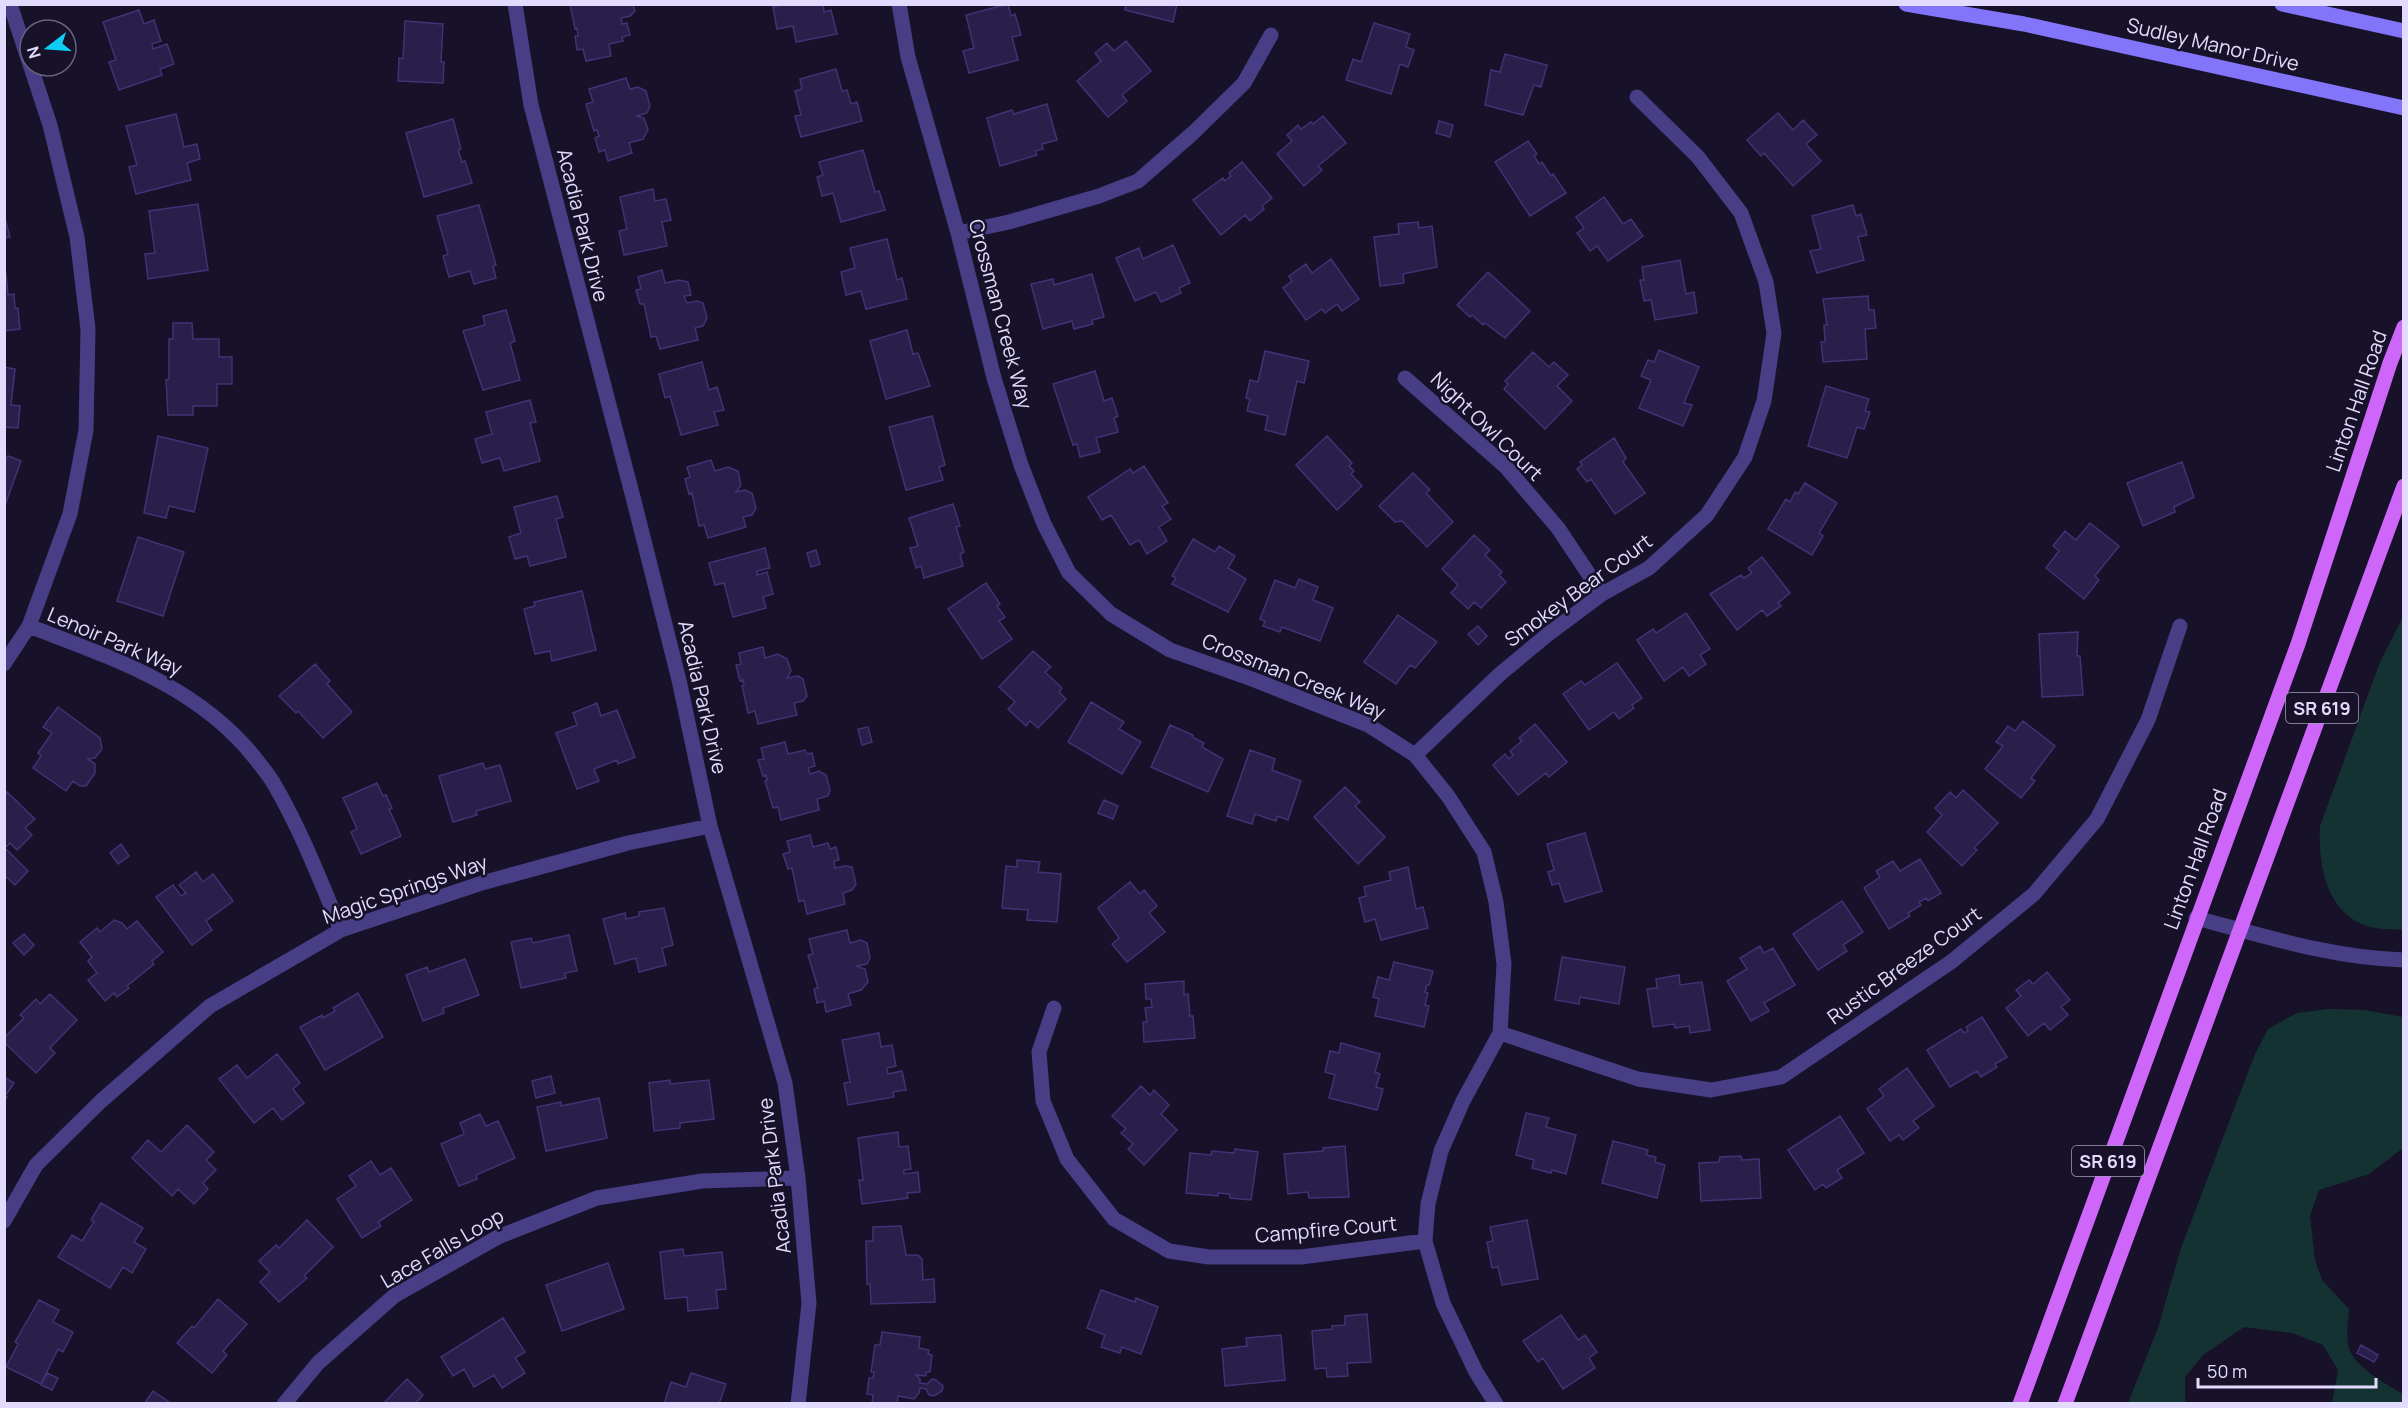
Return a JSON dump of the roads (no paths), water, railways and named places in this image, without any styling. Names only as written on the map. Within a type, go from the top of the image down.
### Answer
[{"type":"main road","name":"Sudley Manor Drive","points":[[1906,4],[2024,24],[2403,108]]},
{"type":"main road","points":[[2282,4],[2403,31]]},
{"type":"main road","name":"Linton Hall Road","points":[[2020,1404],[2298,644],[2403,327]]},
{"type":"main road","name":"SR 619","points":[[2065,1404],[2403,486]]},
{"type":"street","points":[[4,664],[29,626],[70,514],[86,430],[88,329],[77,237],[50,126],[9,4]]},
{"type":"street","name":"Acadia Park Drive","points":[[515,4],[531,105],[679,680],[710,826],[785,1083],[798,1178],[808,1303],[798,1404]]},
{"type":"street","name":"Crossman Creek Way","points":[[899,4],[909,57],[958,233],[994,378],[1020,465],[1044,524],[1069,573],[1111,614],[1170,650],[1252,679],[1368,725],[1415,755],[1448,796],[1484,852],[1496,902],[1504,964],[1500,1033],[1441,1151],[1428,1204],[1425,1241],[1443,1304],[1476,1372],[1496,1404]]},
{"type":"street","points":[[958,233],[1009,222],[1065,206],[1138,181],[1193,133],[1244,83],[1271,35]]},
{"type":"street","name":"Smokey Bear Court","points":[[1415,755],[1500,674],[1602,594],[1649,568],[1707,515],[1745,457],[1764,401],[1774,333],[1766,282],[1742,213],[1698,157],[1637,97]]},
{"type":"street","name":"Night Owl Court","points":[[1405,378],[1505,466],[1558,528],[1602,594]]},
{"type":"street","name":"Lenoir Park Way","points":[[29,626],[115,659],[186,694],[236,734],[273,782],[308,853],[341,930]]},
{"type":"street","name":"Rustic Breeze Court","points":[[1500,1033],[1638,1079],[1710,1090],[1781,1077],[1952,962],[2034,894],[2097,819],[2148,720],[2180,626]]},
{"type":"street","name":"Magic Springs Way","points":[[4,1221],[36,1165],[101,1101],[210,1006],[341,930],[482,883],[628,843],[710,826]]},
{"type":"street","points":[[2196,918],[2338,954],[2369,959],[2403,960]]},
{"type":"street","name":"Campfire Court","points":[[1054,1008],[1039,1052],[1043,1101],[1067,1159],[1114,1219],[1168,1251],[1209,1257],[1300,1257],[1425,1241]]},
{"type":"street","name":"Lace Falls Loop","points":[[284,1404],[318,1363],[394,1296],[498,1237],[597,1198],[702,1181],[798,1178]]}]
